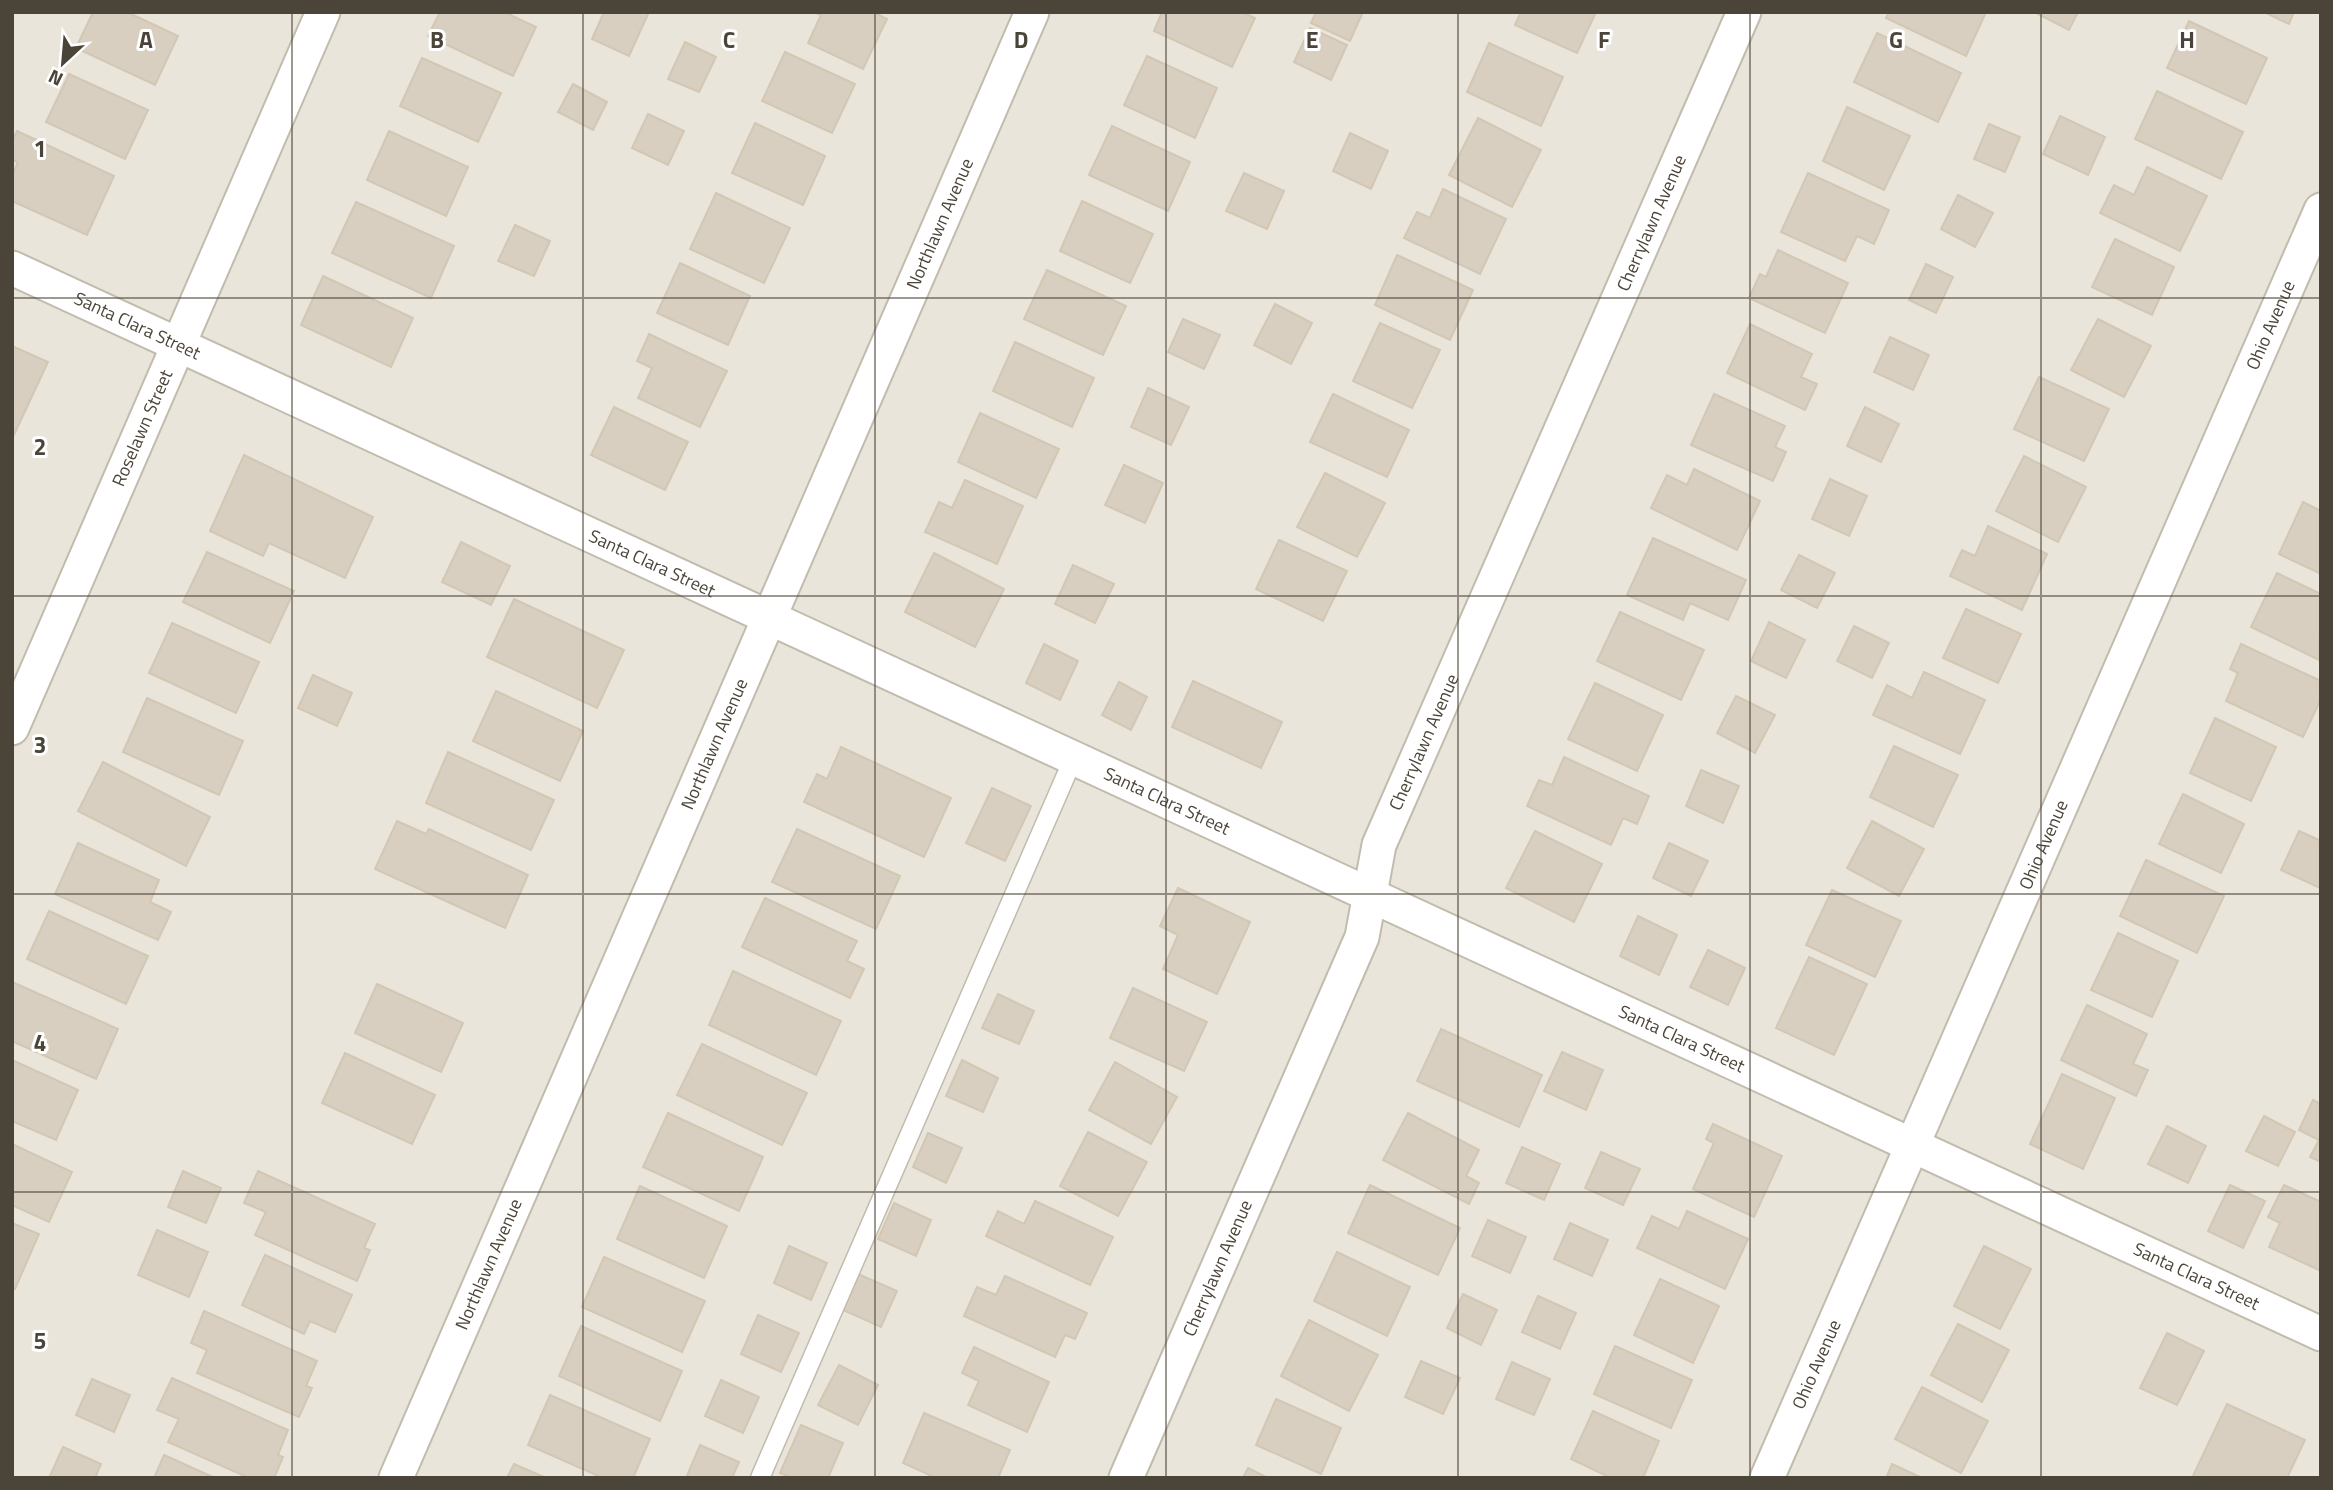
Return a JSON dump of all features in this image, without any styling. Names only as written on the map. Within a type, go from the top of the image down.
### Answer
[{"type":"street","name":"Roselawn Street","points":[[12,728],[323,12]]},
{"type":"street","name":"Northlawn Avenue","points":[[396,1478],[1032,12]]},
{"type":"street","name":"Cherrylawn Avenue","points":[[1126,1478],[1362,937],[1379,845],[1744,12]]},
{"type":"street","name":"Ohio Avenue","points":[[1766,1478],[2321,210]]},
{"type":"street","name":"Santa Clara Street","points":[[12,268],[2321,1334]]},
{"type":"lane","points":[[760,1478],[1074,757]]},
{"type":"shaded area","points":[[12,12],[2321,12],[2321,1478],[12,1478]]},
{"type":"building","points":[[93,12],[127,12],[178,36],[155,85],[76,48]]},
{"type":"building","points":[[440,12],[504,12],[536,27],[513,76],[428,36]]},
{"type":"building","points":[[604,12],[649,12],[629,56],[592,39]]},
{"type":"building","points":[[814,12],[873,12],[887,19],[863,69],[808,43],[821,15]]},
{"type":"building","points":[[1162,12],[1242,12],[1255,18],[1232,67],[1154,31]]},
{"type":"building","points":[[1316,12],[1363,12],[1350,41],[1311,23]]},
{"type":"building","points":[[1521,12],[1596,12],[1577,53],[1515,25]]},
{"type":"building","points":[[1889,12],[1986,12],[1966,56],[1886,18]]},
{"type":"building","points":[[2034,12],[2078,12],[2069,30]]},
{"type":"building","points":[[2264,12],[2294,12],[2289,24]]},
{"type":"building","points":[[2189,21],[2267,58],[2246,104],[2167,68]]},
{"type":"building","points":[[1310,28],[1347,45],[1331,80],[1294,62]]},
{"type":"building","points":[[1877,33],[1961,73],[1938,122],[1854,82]]},
{"type":"building","points":[[685,42],[716,57],[699,92],[668,79]]},
{"type":"building","points":[[1489,43],[1563,77],[1541,126],[1467,92]]},
{"type":"building","points":[[785,52],[855,84],[832,133],[762,101]]},
{"type":"building","points":[[1147,56],[1217,88],[1195,138],[1124,105]]},
{"type":"building","points":[[422,58],[501,93],[478,142],[400,106]]},
{"type":"building","points":[[69,74],[148,110],[125,159],[46,122]]},
{"type":"building","points":[[573,84],[607,102],[593,130],[558,112]]},
{"type":"building","points":[[2157,91],[2243,132],[2221,179],[2135,139]]},
{"type":"building","points":[[1847,107],[1910,136],[1884,190],[1823,161]]},
{"type":"building","points":[[648,114],[684,131],[668,165],[632,148]]},
{"type":"building","points":[[2060,116],[2105,137],[2088,175],[2043,154]]},
{"type":"building","points":[[1478,118],[1541,150],[1512,207],[1449,175]]},
{"type":"building","points":[[755,123],[825,156],[803,205],[732,173]]},
{"type":"building","points":[[1989,124],[2020,137],[2005,172],[1974,159]]},
{"type":"building","points":[[1112,126],[1190,162],[1168,211],[1089,175]]},
{"type":"building","points":[[17,131],[114,176],[87,235],[12,201],[12,175],[18,162],[12,160],[12,141]]},
{"type":"building","points":[[389,131],[468,167],[446,216],[367,180]]},
{"type":"building","points":[[1350,133],[1388,151],[1371,189],[1333,171]]},
{"type":"building","points":[[2147,167],[2207,196],[2180,251],[2100,213],[2114,185],[2134,195]]},
{"type":"building","points":[[1244,173],[1284,191],[1267,229],[1226,211]]},
{"type":"building","points":[[1808,173],[1889,210],[1874,244],[1857,236],[1845,261],[1781,232]]},
{"type":"building","points":[[1443,189],[1506,219],[1480,274],[1404,238],[1417,212],[1430,218]]},
{"type":"building","points":[[716,193],[790,228],[764,283],[690,249]]},
{"type":"building","points":[[1958,195],[1993,213],[1975,247],[1941,229]]},
{"type":"building","points":[[1082,201],[1153,234],[1130,283],[1060,251]]},
{"type":"building","points":[[356,202],[454,246],[431,298],[332,253]]},
{"type":"building","points":[[515,225],[550,241],[534,276],[498,261]]},
{"type":"building","points":[[2115,239],[2174,267],[2152,315],[2092,287]]},
{"type":"building","points":[[1778,250],[1848,283],[1825,333],[1749,298],[1760,274],[1766,277]]},
{"type":"building","points":[[1397,255],[1473,290],[1450,340],[1375,305]]},
{"type":"building","points":[[680,263],[750,296],[728,345],[657,313]]},
{"type":"building","points":[[1926,264],[1953,277],[1936,313],[1909,300]]},
{"type":"building","points":[[1047,270],[1126,306],[1103,355],[1024,319]]},
{"type":"building","points":[[323,276],[413,318],[391,367],[301,325]]},
{"type":"building","points":[[1275,304],[1312,323],[1291,364],[1254,345]]},
{"type":"building","points":[[1183,319],[1220,335],[1204,369],[1168,352]]},
{"type":"building","points":[[2098,319],[2151,346],[2124,397],[2071,370]]},
{"type":"building","points":[[1380,323],[1440,350],[1412,408],[1353,381]]},
{"type":"building","points":[[1750,324],[1812,354],[1801,377],[1817,384],[1805,410],[1727,373]]},
{"type":"building","points":[[649,334],[727,371],[700,427],[638,398],[652,368],[637,361]]},
{"type":"building","points":[[1890,337],[1929,355],[1913,390],[1874,372]]},
{"type":"building","points":[[1015,342],[1094,378],[1072,427],[993,391]]},
{"type":"building","points":[[12,346],[48,362],[12,439]]},
{"type":"building","points":[[2039,377],[2109,409],[2084,461],[2014,429]]},
{"type":"building","points":[[1148,388],[1189,407],[1171,445],[1131,427]]},
{"type":"building","points":[[1333,394],[1409,430],[1387,477],[1310,442]]},
{"type":"building","points":[[1714,394],[1785,426],[1775,447],[1786,452],[1773,481],[1691,445]]},
{"type":"building","points":[[614,407],[688,442],[665,490],[591,455]]},
{"type":"building","points":[[1865,407],[1899,424],[1881,462],[1847,446]]},
{"type":"building","points":[[980,413],[1059,449],[1036,498],[958,462]]},
{"type":"building","points":[[244,455],[373,517],[345,578],[269,543],[263,556],[210,531]]},
{"type":"building","points":[[2024,456],[2086,487],[2058,542],[1996,511]]},
{"type":"building","points":[[1124,465],[1163,483],[1145,523],[1105,505]]},
{"type":"building","points":[[1694,469],[1760,501],[1737,550],[1651,508],[1667,475],[1687,485]]},
{"type":"building","points":[[1325,473],[1385,503],[1357,557],[1297,527]]},
{"type":"building","points":[[1830,479],[1867,496],[1849,536],[1812,519]]},
{"type":"building","points":[[965,480],[1023,506],[997,564],[925,532],[939,502],[952,508]]},
{"type":"building","points":[[2303,502],[2321,511],[2321,574],[2279,554]]},
{"type":"building","points":[[1988,526],[2047,554],[2022,610],[1950,576],[1962,550],[1975,556]]},
{"type":"building","points":[[1653,538],[1746,580],[1728,620],[1690,603],[1683,620],[1627,595]]},
{"type":"building","points":[[1279,540],[1347,571],[1323,621],[1256,589]]},
{"type":"building","points":[[461,542],[510,566],[491,605],[442,582]]},
{"type":"building","points":[[207,552],[294,591],[270,643],[183,602]]},
{"type":"building","points":[[934,553],[1004,589],[975,647],[905,612]]},
{"type":"building","points":[[1799,555],[1835,573],[1817,608],[1781,590]]},
{"type":"building","points":[[1073,565],[1114,584],[1095,623],[1055,604]]},
{"type":"building","points":[[2277,573],[2321,594],[2319,660],[2251,627]]},
{"type":"building","points":[[514,599],[624,650],[597,708],[487,657]]},
{"type":"building","points":[[1966,609],[2021,634],[1998,683],[1943,658]]},
{"type":"building","points":[[1620,612],[1704,650],[1681,700],[1597,661]]},
{"type":"building","points":[[1769,622],[1805,640],[1786,678],[1751,661]]},
{"type":"building","points":[[172,623],[259,662],[236,713],[149,673]]},
{"type":"building","points":[[1854,626],[1889,643],[1872,678],[1837,661]]},
{"type":"building","points":[[1044,644],[1078,661],[1060,700],[1026,683]]},
{"type":"building","points":[[2241,644],[2321,681],[2321,699],[2303,737],[2226,701],[2238,673],[2230,669]]},
{"type":"building","points":[[1924,672],[1985,700],[1960,754],[1873,715],[1887,685],[1912,698]]},
{"type":"building","points":[[313,675],[352,693],[337,726],[298,708]]},
{"type":"building","points":[[1193,681],[1282,722],[1261,768],[1172,727]]},
{"type":"building","points":[[1119,682],[1147,697],[1131,730],[1102,715]]},
{"type":"building","points":[[1595,683],[1663,715],[1637,771],[1568,739]]},
{"type":"building","points":[[496,691],[583,731],[560,781],[473,741]]},
{"type":"building","points":[[1736,696],[1775,715],[1755,753],[1717,733]]},
{"type":"building","points":[[147,698],[243,741],[219,795],[123,752]]},
{"type":"building","points":[[2215,718],[2276,747],[2251,801],[2190,773]]},
{"type":"building","points":[[1894,746],[1958,775],[1933,827],[1870,797]]},
{"type":"building","points":[[841,747],[951,798],[924,857],[804,802],[817,774],[827,779]]},
{"type":"building","points":[[448,752],[554,800],[531,850],[426,803]]},
{"type":"building","points":[[1564,757],[1649,796],[1637,824],[1623,818],[1611,845],[1527,806],[1539,780],[1552,785]]},
{"type":"building","points":[[103,762],[210,817],[186,866],[78,811]]},
{"type":"building","points":[[1701,770],[1739,786],[1723,823],[1686,806]]},
{"type":"building","points":[[992,788],[1031,806],[1005,861],[966,843]]},
{"type":"building","points":[[2183,794],[2244,824],[2221,873],[2159,844]]},
{"type":"building","points":[[397,821],[426,834],[429,829],[528,875],[505,928],[375,869]]},
{"type":"building","points":[[1872,821],[1924,849],[1899,896],[1847,868]]},
{"type":"building","points":[[797,829],[900,876],[876,929],[772,882]]},
{"type":"building","points":[[1535,831],[1602,864],[1574,922],[1506,888]]},
{"type":"building","points":[[2299,831],[2321,841],[2320,888],[2281,870]]},
{"type":"building","points":[[78,843],[159,880],[150,902],[171,912],[158,940],[55,894]]},
{"type":"building","points":[[1669,843],[1708,861],[1691,896],[1653,878]]},
{"type":"building","points":[[2146,860],[2224,896],[2197,953],[2120,916]]},
{"type":"building","points":[[1178,888],[1250,922],[1217,994],[1163,969],[1178,935],[1160,926]]},
{"type":"building","points":[[1832,890],[1901,921],[1875,977],[1806,945]]},
{"type":"building","points":[[765,898],[857,941],[847,961],[864,969],[850,998],[742,947]]},
{"type":"building","points":[[49,911],[148,956],[126,1004],[27,959]]},
{"type":"building","points":[[1638,916],[1677,935],[1659,975],[1620,956]]},
{"type":"building","points":[[2118,933],[2178,961],[2152,1017],[2091,990]]},
{"type":"building","points":[[1708,950],[1745,968],[1728,1005],[1690,987]]},
{"type":"building","points":[[1809,957],[1867,984],[1834,1055],[1776,1028]]},
{"type":"building","points":[[733,971],[841,1021],[816,1075],[709,1025]]},
{"type":"building","points":[[12,982],[118,1029],[96,1079],[12,1041]]},
{"type":"building","points":[[377,984],[463,1023],[441,1072],[355,1033]]},
{"type":"building","points":[[1133,988],[1207,1022],[1184,1071],[1110,1038]]},
{"type":"building","points":[[998,994],[1034,1011],[1019,1044],[982,1028]]},
{"type":"building","points":[[2087,1005],[2147,1034],[2133,1064],[2148,1070],[2136,1096],[2061,1060]]},
{"type":"building","points":[[1441,1029],[1542,1075],[1519,1127],[1417,1081]]},
{"type":"building","points":[[702,1044],[807,1093],[782,1145],[677,1095]]},
{"type":"building","points":[[1562,1052],[1603,1070],[1586,1110],[1544,1091]]},
{"type":"building","points":[[345,1053],[435,1095],[412,1144],[322,1103]]},
{"type":"building","points":[[12,1060],[78,1090],[56,1140],[12,1121]]},
{"type":"building","points":[[962,1060],[998,1078],[983,1112],[946,1096]]},
{"type":"building","points":[[1115,1062],[1177,1097],[1151,1144],[1089,1110]]},
{"type":"building","points":[[2062,1074],[2115,1098],[2083,1169],[2030,1144]]},
{"type":"building","points":[[2313,1100],[2321,1104],[2321,1162],[2310,1157],[2319,1140],[2299,1130]]},
{"type":"building","points":[[668,1113],[763,1157],[739,1211],[643,1167]]},
{"type":"building","points":[[1408,1113],[1479,1150],[1466,1176],[1479,1183],[1469,1204],[1383,1160]]},
{"type":"building","points":[[2264,1116],[2295,1132],[2278,1166],[2246,1151]]},
{"type":"building","points":[[1713,1124],[1782,1156],[1754,1217],[1693,1189],[1714,1143],[1706,1139]]},
{"type":"building","points":[[2167,1126],[2206,1146],[2188,1183],[2148,1164]]},
{"type":"building","points":[[1088,1132],[1147,1162],[1118,1216],[1060,1186]]},
{"type":"building","points":[[928,1133],[962,1148],[946,1183],[913,1167]]},
{"type":"building","points":[[12,1144],[72,1172],[49,1222],[12,1205]]},
{"type":"building","points":[[1522,1147],[1560,1164],[1544,1200],[1506,1183]]},
{"type":"building","points":[[1601,1152],[1640,1169],[1623,1205],[1585,1188]]},
{"type":"building","points":[[183,1171],[221,1188],[206,1223],[168,1207]]},
{"type":"building","points":[[258,1171],[375,1224],[364,1248],[370,1250],[357,1281],[255,1235],[266,1212],[244,1203]]},
{"type":"building","points":[[1370,1185],[1460,1228],[1438,1275],[1348,1233]]},
{"type":"building","points":[[2230,1185],[2265,1201],[2243,1248],[2208,1231]]},
{"type":"building","points":[[2284,1185],[2321,1202],[2321,1271],[2269,1247],[2280,1223],[2268,1217]]},
{"type":"building","points":[[640,1186],[727,1226],[704,1278],[617,1239]]},
{"type":"building","points":[[1035,1201],[1113,1237],[1090,1285],[986,1236],[998,1211],[1024,1224]]},
{"type":"building","points":[[894,1203],[931,1220],[916,1256],[878,1239]]},
{"type":"building","points":[[1687,1211],[1748,1239],[1725,1289],[1637,1248],[1652,1216],[1679,1229]]},
{"type":"building","points":[[1488,1220],[1526,1237],[1510,1273],[1472,1256]]},
{"type":"building","points":[[12,1223],[39,1234],[15,1289],[12,1288]]},
{"type":"building","points":[[1570,1223],[1608,1240],[1592,1276],[1554,1259]]},
{"type":"building","points":[[157,1230],[208,1252],[189,1297],[138,1275]]},
{"type":"building","points":[[789,1246],[827,1263],[811,1300],[774,1283]]},
{"type":"building","points":[[1984,1246],[2031,1269],[2000,1329],[1954,1306]]},
{"type":"building","points":[[1337,1252],[1410,1287],[1387,1336],[1314,1301]]},
{"type":"building","points":[[265,1255],[352,1295],[335,1332],[310,1321],[304,1334],[242,1305]]},
{"type":"building","points":[[604,1257],[705,1301],[682,1352],[582,1307]]},
{"type":"building","points":[[858,1274],[897,1291],[881,1327],[843,1310]]},
{"type":"building","points":[[1005,1276],[1087,1313],[1075,1339],[1065,1335],[1055,1357],[964,1316],[977,1287],[996,1295]]},
{"type":"building","points":[[1660,1279],[1719,1306],[1693,1363],[1634,1335]]},
{"type":"building","points":[[1463,1294],[1497,1310],[1481,1345],[1447,1328]]},
{"type":"building","points":[[1538,1296],[1576,1313],[1560,1349],[1522,1332]]},
{"type":"building","points":[[204,1311],[317,1361],[306,1386],[312,1388],[299,1417],[197,1373],[207,1350],[191,1343]]},
{"type":"building","points":[[758,1315],[799,1333],[781,1372],[741,1354]]},
{"type":"building","points":[[1309,1320],[1378,1355],[1349,1411],[1281,1376]]},
{"type":"building","points":[[1958,1324],[2009,1350],[1982,1402],[1931,1375]]},
{"type":"building","points":[[581,1326],[682,1371],[660,1421],[559,1376]]},
{"type":"building","points":[[2167,1333],[2204,1351],[2177,1405],[2140,1388]]},
{"type":"building","points":[[1615,1346],[1692,1380],[1671,1428],[1594,1394]]},
{"type":"building","points":[[974,1347],[1049,1382],[1027,1432],[968,1405],[979,1381],[962,1373]]},
{"type":"building","points":[[1421,1361],[1460,1378],[1443,1414],[1405,1397]]},
{"type":"building","points":[[1512,1362],[1550,1379],[1534,1415],[1496,1399]]},
{"type":"building","points":[[839,1365],[878,1385],[858,1425],[818,1405]]},
{"type":"building","points":[[172,1378],[288,1430],[278,1455],[283,1457],[274,1478],[249,1478],[168,1442],[179,1419],[157,1410]]},
{"type":"building","points":[[92,1379],[130,1395],[114,1432],[76,1415]]},
{"type":"building","points":[[721,1380],[759,1397],[743,1433],[705,1416]]},
{"type":"building","points":[[1922,1387],[1988,1421],[1961,1473],[1895,1439]]},
{"type":"building","points":[[550,1395],[650,1439],[633,1478],[603,1478],[528,1445]]},
{"type":"building","points":[[1276,1399],[1341,1428],[1321,1474],[1256,1445]]},
{"type":"building","points":[[2227,1404],[2305,1440],[2287,1478],[2192,1478]]},
{"type":"building","points":[[1593,1411],[1659,1441],[1643,1478],[1611,1478],[1571,1459]]},
{"type":"building","points":[[924,1413],[1010,1450],[998,1478],[936,1478],[903,1463]]},
{"type":"building","points":[[801,1425],[843,1443],[828,1478],[792,1478],[780,1473]]},
{"type":"building","points":[[700,1445],[739,1462],[732,1478],[686,1478]]},
{"type":"building","points":[[63,1447],[101,1464],[95,1478],[49,1478]]},
{"type":"building","points":[[164,1455],[215,1478],[154,1478]]},
{"type":"building","points":[[514,1464],[546,1478],[507,1478]]},
{"type":"building","points":[[1892,1464],[1922,1478],[1886,1478]]},
{"type":"building","points":[[1248,1468],[1268,1478],[1243,1478]]}]
